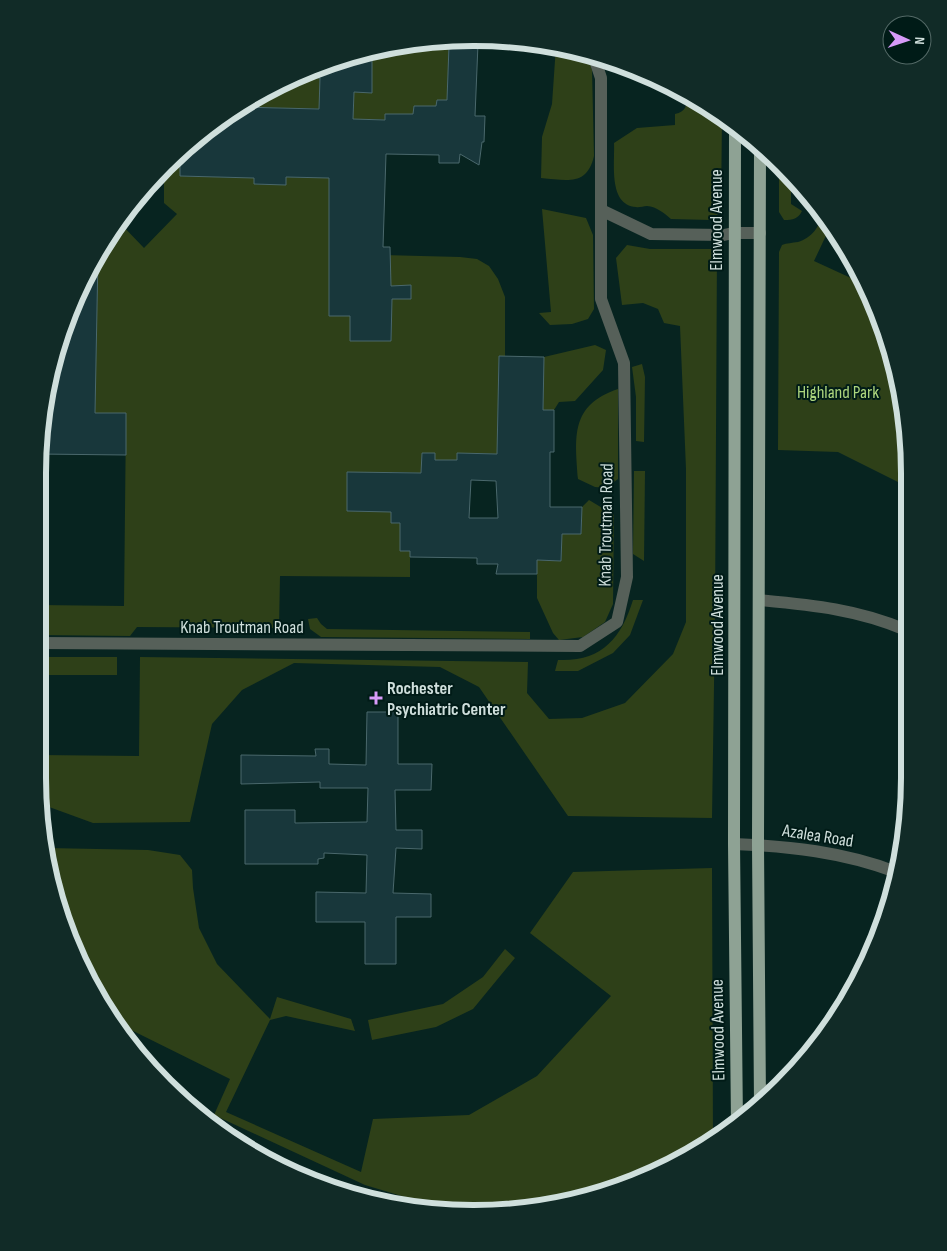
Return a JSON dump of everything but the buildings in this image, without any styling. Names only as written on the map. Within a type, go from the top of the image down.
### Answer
[{"type":"main road","name":"Elmwood Avenue","points":[[735,136],[733,233],[736,1114]]},
{"type":"main road","points":[[760,157],[758,845],[760,1094]]},
{"type":"street","name":"Knab Troutman Road","points":[[46,643],[580,646],[617,622],[627,577],[624,363],[601,299],[602,78],[597,65]]},
{"type":"street","points":[[601,210],[651,234],[724,235],[760,232]]},
{"type":"street","points":[[759,600],[838,609],[881,620],[901,628]]},
{"type":"street","name":"Azalea Road","points":[[734,844],[833,854],[860,860],[891,870]]},
{"type":"street","points":[[760,1090],[765,1090]]},
{"type":"green space","points":[[461,46],[449,47],[447,100],[437,100],[436,106],[414,106],[413,114],[385,120],[367,119],[353,125],[344,110],[354,110],[354,92],[372,93],[372,59],[418,50],[446,47]]},
{"type":"green space","points":[[555,54],[590,63],[592,70],[594,156],[591,166],[581,177],[567,180],[541,178],[542,137],[552,104]]},
{"type":"green space","points":[[314,77],[320,78],[325,109],[253,107],[285,90]]},
{"type":"green space","points":[[687,103],[722,126],[721,209],[716,217],[711,220],[671,219],[654,208],[647,206],[637,207],[627,204],[621,199],[617,191],[614,172],[614,143],[637,128],[675,125],[675,114],[682,112]]},
{"type":"green space","points":[[180,163],[180,176],[254,178],[254,184],[286,185],[286,177],[329,178],[329,316],[350,316],[350,341],[391,341],[392,299],[411,286],[391,286],[383,255],[460,257],[477,259],[489,266],[498,279],[505,297],[505,356],[499,356],[497,454],[457,453],[457,460],[435,460],[435,453],[422,453],[421,473],[392,472],[391,523],[426,524],[400,540],[400,551],[410,551],[410,577],[280,576],[279,628],[137,627],[130,636],[46,635],[46,605],[124,606],[126,414],[95,413],[98,270],[124,227],[144,248],[177,214],[164,203],[164,179]]},
{"type":"green space","points":[[779,174],[791,188],[791,204],[802,211],[799,216],[793,219],[784,220],[779,212]]},
{"type":"green space","points":[[542,209],[586,218],[593,235],[594,309],[588,319],[572,324],[550,325],[539,313],[551,312]]},
{"type":"green space","name":"Highland Park","points":[[819,223],[827,233],[814,261],[854,279],[878,336],[893,390],[900,446],[901,484],[838,452],[778,450],[779,252],[782,245],[798,242],[811,235]]},
{"type":"green space","points":[[627,245],[650,249],[717,249],[712,818],[568,816],[479,687],[440,667],[294,663],[242,690],[212,724],[190,822],[93,823],[47,806],[46,755],[139,756],[140,657],[528,662],[527,693],[549,719],[582,718],[625,703],[673,654],[686,622],[686,469],[680,326],[664,323],[658,309],[643,303],[622,305],[616,258]]},
{"type":"green space","points":[[595,345],[606,350],[603,370],[575,401],[559,402],[554,410],[543,410],[544,357]]},
{"type":"green space","points":[[642,364],[645,377],[644,442],[636,441],[636,397],[632,367]]},
{"type":"green space","points":[[618,389],[618,479],[606,488],[595,487],[578,479],[576,449],[579,424],[583,413],[591,404],[602,396]]},
{"type":"green space","points":[[634,471],[645,471],[644,561],[633,554]]},
{"type":"green space","points":[[589,500],[614,515],[613,604],[605,622],[583,637],[559,640],[553,633],[537,598],[537,560],[561,561],[562,534],[581,534],[582,507]]},
{"type":"green space","points":[[633,600],[643,600],[630,635],[613,653],[578,671],[555,671],[558,660],[573,660],[586,657],[607,645],[622,626]]},
{"type":"green space","points":[[317,618],[327,629],[530,632],[530,639],[321,637],[310,629],[308,619]]},
{"type":"green space","points":[[46,657],[117,657],[117,675],[46,675]]},
{"type":"green space","points":[[52,848],[148,850],[180,855],[192,870],[199,928],[217,964],[270,1019],[277,997],[351,1019],[355,1031],[286,1016],[270,1020],[226,1112],[361,1172],[373,1119],[469,1115],[537,1076],[611,996],[530,933],[573,872],[712,868],[713,1132],[687,1148],[637,1172],[584,1190],[557,1197],[529,1201],[474,1205],[419,1201],[365,1185],[214,1115],[230,1079],[128,1028],[103,991],[79,941],[61,888]]},
{"type":"green space","points":[[505,949],[515,958],[473,1009],[436,1027],[372,1040],[368,1020],[443,1004],[483,977]]},
{"type":"place","name":"Rochester Psychiatric Center","points":[[376,698]]}]
